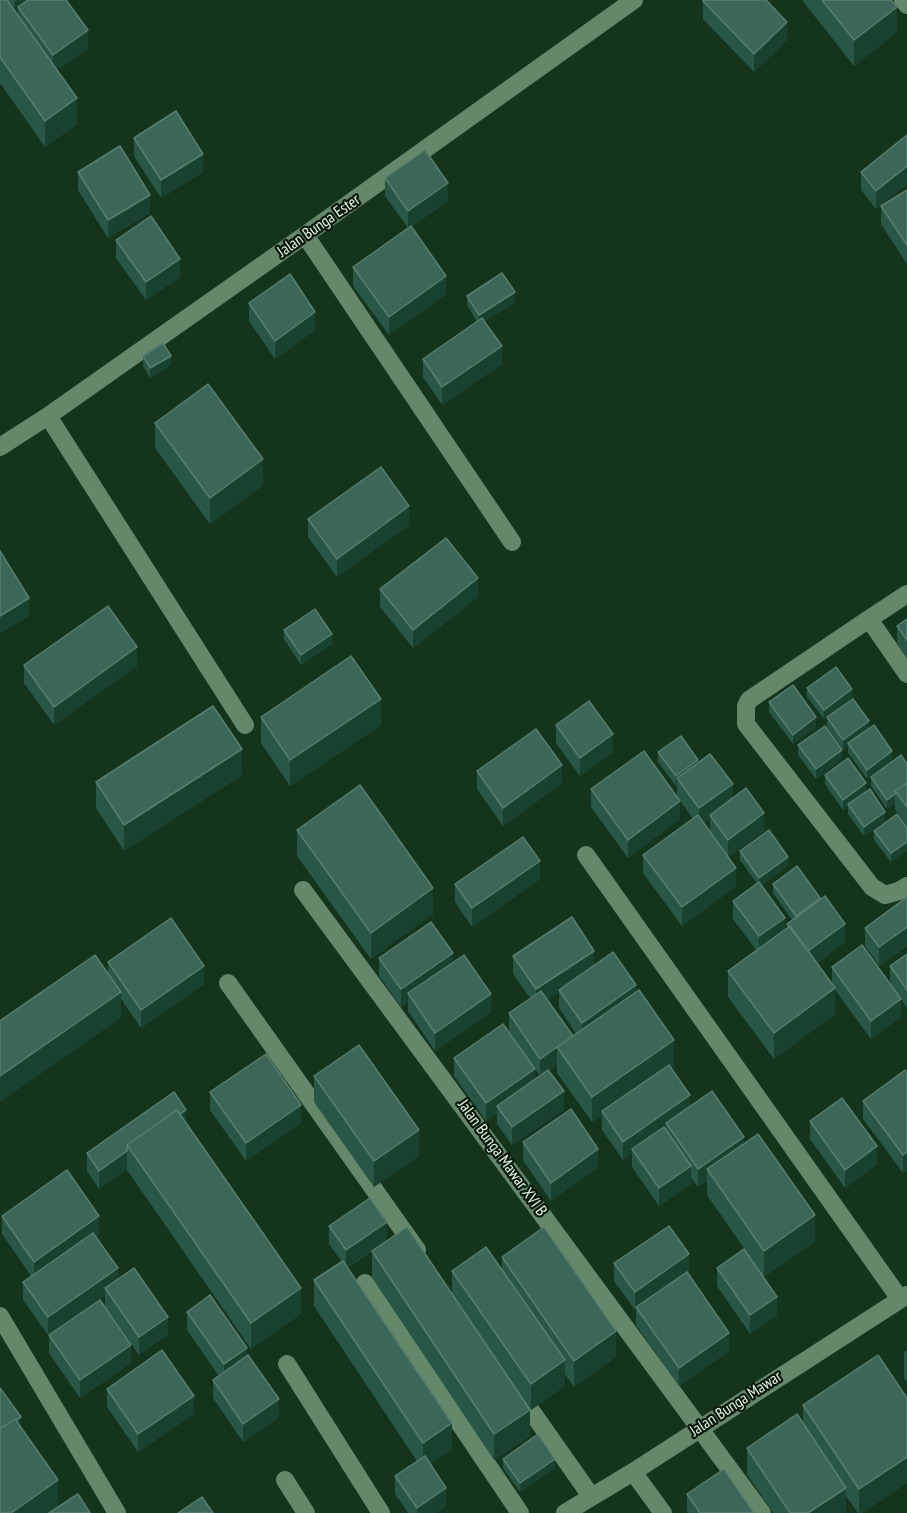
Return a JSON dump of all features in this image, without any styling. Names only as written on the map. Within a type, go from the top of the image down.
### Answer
[{"type":"street","name":"Jalan Bunga Ester","points":[[0,447],[48,416],[305,236],[634,0]]},
{"type":"street","points":[[903,0],[907,5]]},
{"type":"street","points":[[305,236],[512,542]]},
{"type":"street","points":[[48,416],[244,725]]},
{"type":"street","points":[[907,594],[749,700],[746,705],[746,724],[872,887],[885,895],[907,886]]},
{"type":"street","points":[[869,619],[907,674]]},
{"type":"street","points":[[585,855],[904,1297]]},
{"type":"street","name":"Jalan Bunga Mawar XVI B","points":[[303,890],[762,1513]]},
{"type":"street","points":[[228,983],[427,1264]]},
{"type":"street","points":[[366,1284],[520,1513]]},
{"type":"street","name":"Jalan Bunga Mawar","points":[[565,1513],[633,1472],[904,1297]]},
{"type":"street","points":[[0,1316],[117,1513]]},
{"type":"street","points":[[489,1351],[591,1496]]},
{"type":"street","points":[[288,1364],[381,1513]]},
{"type":"street","points":[[633,1472],[663,1513]]},
{"type":"street","points":[[285,1480],[306,1513]]},
{"type":"building","points":[[0,0],[7,0],[77,98],[45,121],[0,57]]},
{"type":"building","points":[[28,0],[66,0],[88,30],[53,55],[18,7]]},
{"type":"building","points":[[704,0],[766,0],[787,22],[754,54]]},
{"type":"building","points":[[822,0],[891,0],[897,7],[854,40]]},
{"type":"building","points":[[176,111],[203,154],[161,180],[134,138]]},
{"type":"building","points":[[907,135],[907,166],[876,191],[861,172]]},
{"type":"building","points":[[120,146],[150,195],[108,220],[78,172]]},
{"type":"building","points":[[425,150],[448,183],[408,211],[385,178]]},
{"type":"building","points":[[907,190],[907,245],[881,206]]},
{"type":"building","points":[[151,216],[180,259],[146,282],[116,240]]},
{"type":"building","points":[[411,226],[446,276],[389,317],[353,267]]},
{"type":"building","points":[[502,273],[515,292],[479,315],[467,296]]},
{"type":"building","points":[[290,274],[315,312],[275,341],[249,303]]},
{"type":"building","points":[[482,318],[502,346],[442,387],[423,359]]},
{"type":"building","points":[[163,343],[171,356],[150,368],[143,356]]},
{"type":"building","points":[[208,384],[263,459],[210,498],[155,423]]},
{"type":"building","points":[[381,467],[409,506],[337,559],[308,519]]},
{"type":"building","points":[[446,538],[478,578],[413,630],[380,589]]},
{"type":"building","points":[[0,551],[29,598],[0,616]]},
{"type":"building","points":[[108,606],[137,647],[54,707],[24,665]]},
{"type":"building","points":[[315,609],[332,634],[301,655],[284,630]]},
{"type":"building","points":[[907,619],[907,640],[897,626]]},
{"type":"building","points":[[351,656],[381,699],[290,760],[261,717]]},
{"type":"building","points":[[836,667],[852,689],[824,710],[807,688]]},
{"type":"building","points":[[793,685],[816,717],[793,735],[769,702]]},
{"type":"building","points":[[853,699],[869,721],[843,740],[827,717]]},
{"type":"building","points":[[589,701],[613,734],[580,758],[556,725]]},
{"type":"building","points":[[213,706],[242,749],[124,825],[96,782]]},
{"type":"building","points":[[874,725],[892,751],[867,770],[848,743]]},
{"type":"building","points":[[825,726],[842,750],[816,769],[798,745]]},
{"type":"building","points":[[536,729],[562,765],[503,808],[477,771]]},
{"type":"building","points":[[681,736],[698,760],[676,776],[658,752]]},
{"type":"building","points":[[644,751],[680,801],[628,840],[591,789]]},
{"type":"building","points":[[710,754],[733,784],[699,808],[677,778]]},
{"type":"building","points":[[901,755],[907,764],[907,783],[887,800],[871,777]]},
{"type":"building","points":[[848,758],[866,783],[843,800],[825,775]]},
{"type":"building","points":[[907,783],[907,807],[895,791]]},
{"type":"building","points":[[360,785],[433,888],[371,933],[297,830]]},
{"type":"building","points":[[746,788],[764,813],[728,840],[710,815]]},
{"type":"building","points":[[870,789],[885,812],[864,827],[848,804]]},
{"type":"building","points":[[897,814],[907,828],[907,842],[891,853],[874,831]]},
{"type":"building","points":[[698,815],[736,868],[682,907],[643,855]]},
{"type":"building","points":[[769,830],[788,857],[759,878],[740,851]]},
{"type":"building","points":[[523,837],[540,861],[472,908],[455,884]]},
{"type":"building","points":[[797,866],[820,898],[796,916],[773,884]]},
{"type":"building","points":[[759,882],[785,918],[759,936],[733,901]]},
{"type":"building","points":[[825,896],[845,924],[808,951],[787,924]]},
{"type":"building","points":[[907,897],[907,927],[879,947],[865,928]]},
{"type":"building","points":[[572,917],[594,951],[536,989],[513,956]]},
{"type":"building","points":[[171,918],[204,966],[141,1010],[108,962]]},
{"type":"building","points":[[431,922],[453,953],[401,989],[379,958]]},
{"type":"building","points":[[790,926],[835,988],[774,1033],[728,971]]},
{"type":"building","points":[[862,945],[901,999],[871,1021],[832,967]]},
{"type":"building","points":[[613,952],[636,985],[582,1023],[559,990]]},
{"type":"building","points":[[907,954],[907,990],[890,966]]},
{"type":"building","points":[[95,955],[121,992],[0,1076],[0,1021]]},
{"type":"building","points":[[464,955],[491,994],[435,1033],[408,993]]},
{"type":"building","points":[[639,990],[674,1040],[592,1097],[557,1047]]},
{"type":"building","points":[[541,991],[573,1036],[540,1059],[509,1013]]},
{"type":"building","points":[[503,1024],[535,1069],[486,1103],[454,1058]]},
{"type":"building","points":[[359,1045],[419,1130],[374,1161],[314,1076]]},
{"type":"building","points":[[266,1054],[301,1105],[246,1143],[210,1092]]},
{"type":"building","points":[[669,1065],[690,1095],[623,1142],[602,1111]]},
{"type":"building","points":[[548,1070],[564,1091],[512,1127],[497,1106]]},
{"type":"building","points":[[905,1070],[907,1073],[907,1152],[903,1155],[863,1101]]},
{"type":"building","points":[[712,1091],[744,1137],[698,1169],[666,1123]]},
{"type":"building","points":[[174,1092],[186,1110],[180,1114],[177,1110],[127,1145],[127,1151],[99,1171],[87,1153]]},
{"type":"building","points":[[842,1098],[877,1146],[845,1170],[810,1121]]},
{"type":"building","points":[[571,1109],[598,1149],[551,1183],[523,1142]]},
{"type":"building","points":[[177,1110],[301,1288],[251,1323],[127,1145]]},
{"type":"building","points":[[664,1127],[691,1166],[659,1188],[632,1149]]},
{"type":"building","points":[[758,1134],[815,1215],[764,1251],[707,1169]]},
{"type":"building","points":[[67,1170],[99,1216],[34,1262],[2,1216]]},
{"type":"building","points":[[370,1198],[387,1222],[346,1250],[329,1226]]},
{"type":"building","points":[[669,1226],[689,1254],[635,1292],[614,1263]]},
{"type":"building","points":[[407,1227],[530,1410],[494,1434],[372,1251]]},
{"type":"building","points":[[544,1227],[616,1331],[574,1361],[502,1257]]},
{"type":"building","points":[[93,1233],[118,1268],[48,1317],[23,1282]]},
{"type":"building","points":[[486,1247],[565,1360],[531,1384],[452,1271]]},
{"type":"building","points":[[744,1249],[777,1297],[750,1315],[717,1268]]},
{"type":"building","points":[[343,1261],[452,1423],[423,1443],[314,1280]]},
{"type":"building","points":[[134,1268],[168,1317],[139,1337],[105,1288]]},
{"type":"building","points":[[687,1272],[729,1333],[679,1368],[636,1307]]},
{"type":"building","points":[[210,1295],[247,1348],[224,1364],[187,1312]]},
{"type":"building","points":[[100,1300],[131,1345],[80,1380],[49,1335]]},
{"type":"building","points":[[162,1350],[194,1396],[138,1434],[107,1389]]},
{"type":"building","points":[[248,1355],[279,1399],[243,1424],[213,1380]]},
{"type":"building","points":[[878,1355],[907,1398],[907,1457],[859,1489],[803,1405]]},
{"type":"building","points":[[0,1388],[21,1417],[0,1429]]},
{"type":"building","points":[[797,1414],[846,1488],[808,1513],[790,1513],[747,1448]]},
{"type":"building","points":[[15,1419],[58,1480],[11,1513],[0,1513],[0,1429]]},
{"type":"building","points":[[538,1434],[555,1459],[520,1483],[503,1459]]},
{"type":"building","points":[[425,1456],[446,1488],[417,1508],[395,1476]]},
{"type":"building","points":[[724,1469],[754,1513],[700,1513],[687,1494]]},
{"type":"building","points":[[78,1494],[90,1513],[49,1513]]},
{"type":"building","points":[[202,1497],[213,1513],[178,1513]]}]
